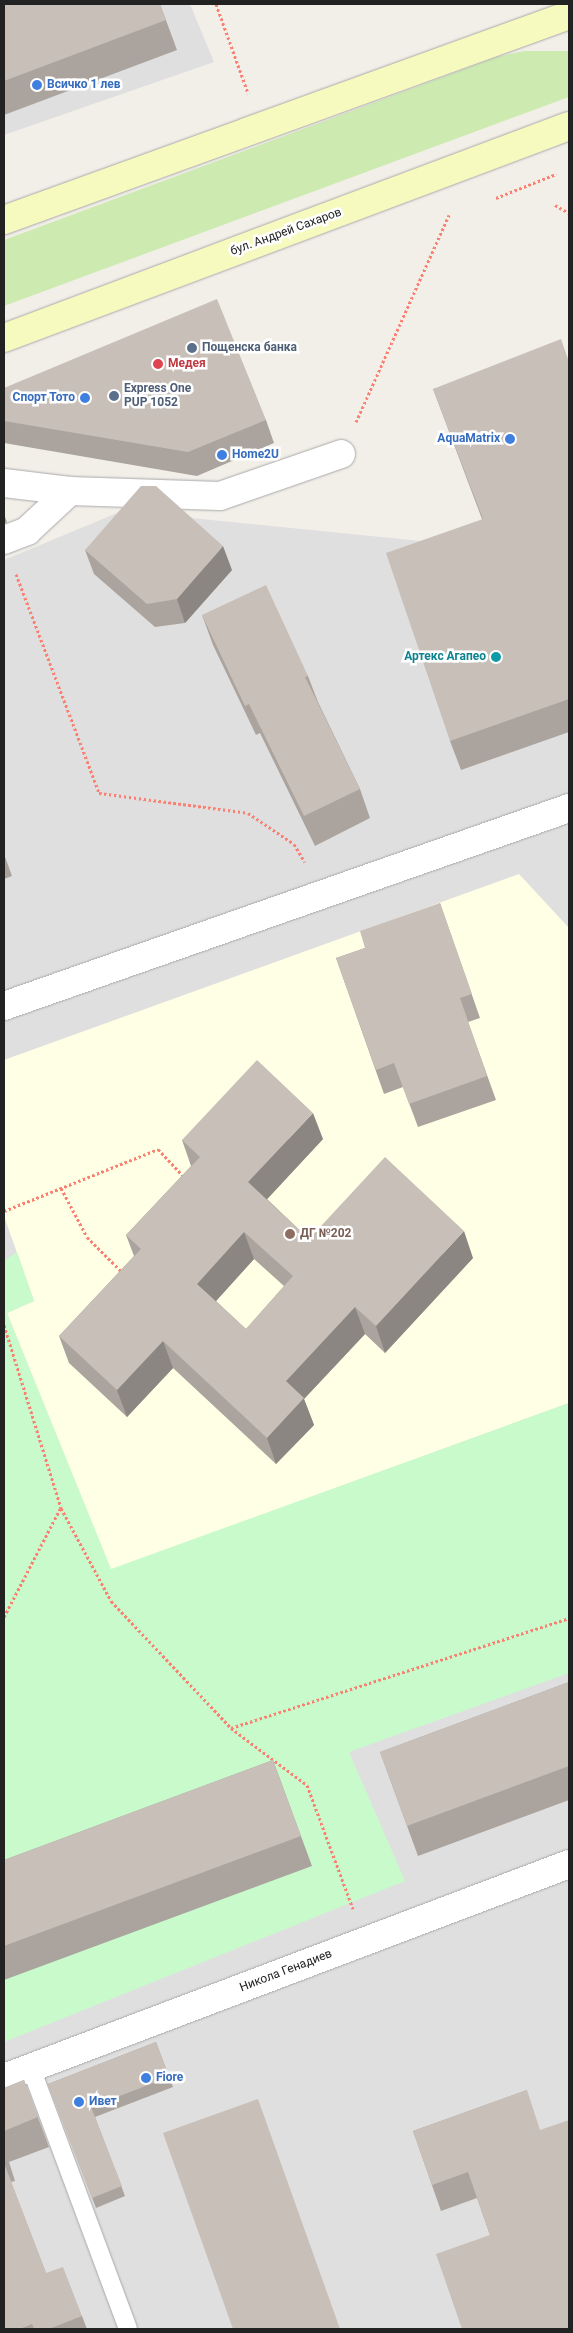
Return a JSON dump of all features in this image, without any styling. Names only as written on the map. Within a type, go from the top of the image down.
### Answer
[{"type":"main road","points":[[4,220],[569,16]]},
{"type":"main road","name":"бул. Андрей Сахаров","points":[[4,338],[569,126]]},
{"type":"street","points":[[4,482],[70,491],[220,496],[342,454]]},
{"type":"street","points":[[4,540],[27,531],[70,491]]},
{"type":"street","points":[[4,1006],[569,808]]},
{"type":"street","name":"Никола Генадиев","points":[[4,2078],[569,1864]]},
{"type":"lane","points":[[30,2068],[128,2329]]},
{"type":"path","points":[[216,4],[248,94]]},
{"type":"path","points":[[496,198],[556,174]]},
{"type":"path","points":[[555,205],[569,213]]},
{"type":"path","points":[[342,454],[449,215]]},
{"type":"path","points":[[14,571],[99,793],[248,813],[294,844],[325,893]]},
{"type":"path","points":[[4,1211],[158,1149],[188,1181]]},
{"type":"path","points":[[61,1188],[87,1237],[126,1276]]},
{"type":"path","points":[[4,1325],[61,1508],[111,1601],[231,1728],[307,1785],[364,1941]]},
{"type":"path","points":[[4,1617],[61,1508]]},
{"type":"path","points":[[231,1728],[569,1618]]},
{"type":"shaded area","points":[[4,4],[190,4],[214,62],[4,135]]},
{"type":"shaded area","points":[[569,509],[569,2329],[4,2329],[4,560],[122,511],[451,544]]},
{"type":"shaded area","name":"ДГ №202","points":[[519,874],[569,928],[569,1403],[111,1570],[7,1313],[34,1301],[4,1216],[4,1060]]},
{"type":"green space","points":[[524,51],[569,51],[569,97],[4,306],[4,240],[497,57]]},
{"type":"green space","points":[[17,1252],[34,1301],[7,1313],[111,1569],[569,1403],[569,1673],[349,1752],[405,1881],[4,2042],[4,1261]]},
{"type":"building","points":[[4,4],[160,4],[166,20],[4,81]]},
{"type":"building","points":[[217,299],[266,420],[188,452],[4,421],[4,388]]},
{"type":"building","points":[[561,339],[569,362],[569,699],[450,741],[386,553],[483,519],[433,389]]},
{"type":"building","points":[[141,486],[156,486],[223,546],[177,599],[147,604],[85,550]]},
{"type":"building","points":[[266,585],[308,676],[305,677],[360,789],[304,816],[249,704],[245,706],[202,615]]},
{"type":"building","points":[[440,903],[472,994],[460,998],[487,1076],[409,1104],[394,1063],[376,1070],[336,958],[365,948],[360,931]]},
{"type":"building","points":[[257,1060],[313,1113],[248,1182],[309,1239],[385,1157],[464,1231],[376,1326],[355,1307],[286,1381],[304,1398],[267,1438],[163,1341],[117,1390],[59,1336],[141,1249],[126,1235],[200,1157],[182,1140]],"holes":[[[244,1232],[293,1276],[246,1329],[197,1284]]]},
{"type":"building","points":[[569,1682],[569,1766],[407,1826],[380,1752]]},
{"type":"building","points":[[273,1760],[301,1836],[4,1946],[4,1860]]},
{"type":"building","points":[[156,2042],[169,2077],[91,2107],[122,2186],[92,2198],[48,2084]]},
{"type":"building","points":[[24,2080],[38,2117],[4,2131],[4,2088]]},
{"type":"building","points":[[527,2090],[540,2130],[569,2120],[569,2329],[462,2329],[436,2254],[490,2235],[468,2172],[432,2185],[413,2131]]},
{"type":"building","points":[[258,2099],[340,2329],[233,2329],[163,2133]]},
{"type":"building","points":[[4,2163],[46,2273],[63,2267],[82,2316],[49,2329],[34,2329],[32,2324],[20,2329],[4,2329]]},
{"type":"place","name":"Всичко 1 лев","points":[[37,85]]},
{"type":"place","name":"Пощенска банка","points":[[192,348]]},
{"type":"place","name":"Медея","points":[[158,364]]},
{"type":"place","name":"Express One PUP 1052","points":[[114,396]]},
{"type":"place","name":"Спорт Тото","points":[[85,398]]},
{"type":"place","name":"AquaMatrix","points":[[510,439]]},
{"type":"place","name":"Home2U","points":[[222,455]]},
{"type":"place","name":"Артекс Агапео","points":[[496,657]]},
{"type":"place","name":"ДГ №202","points":[[290,1234]]},
{"type":"place","name":"Fiore","points":[[146,2078]]},
{"type":"place","name":"Ивет","points":[[79,2102]]}]
